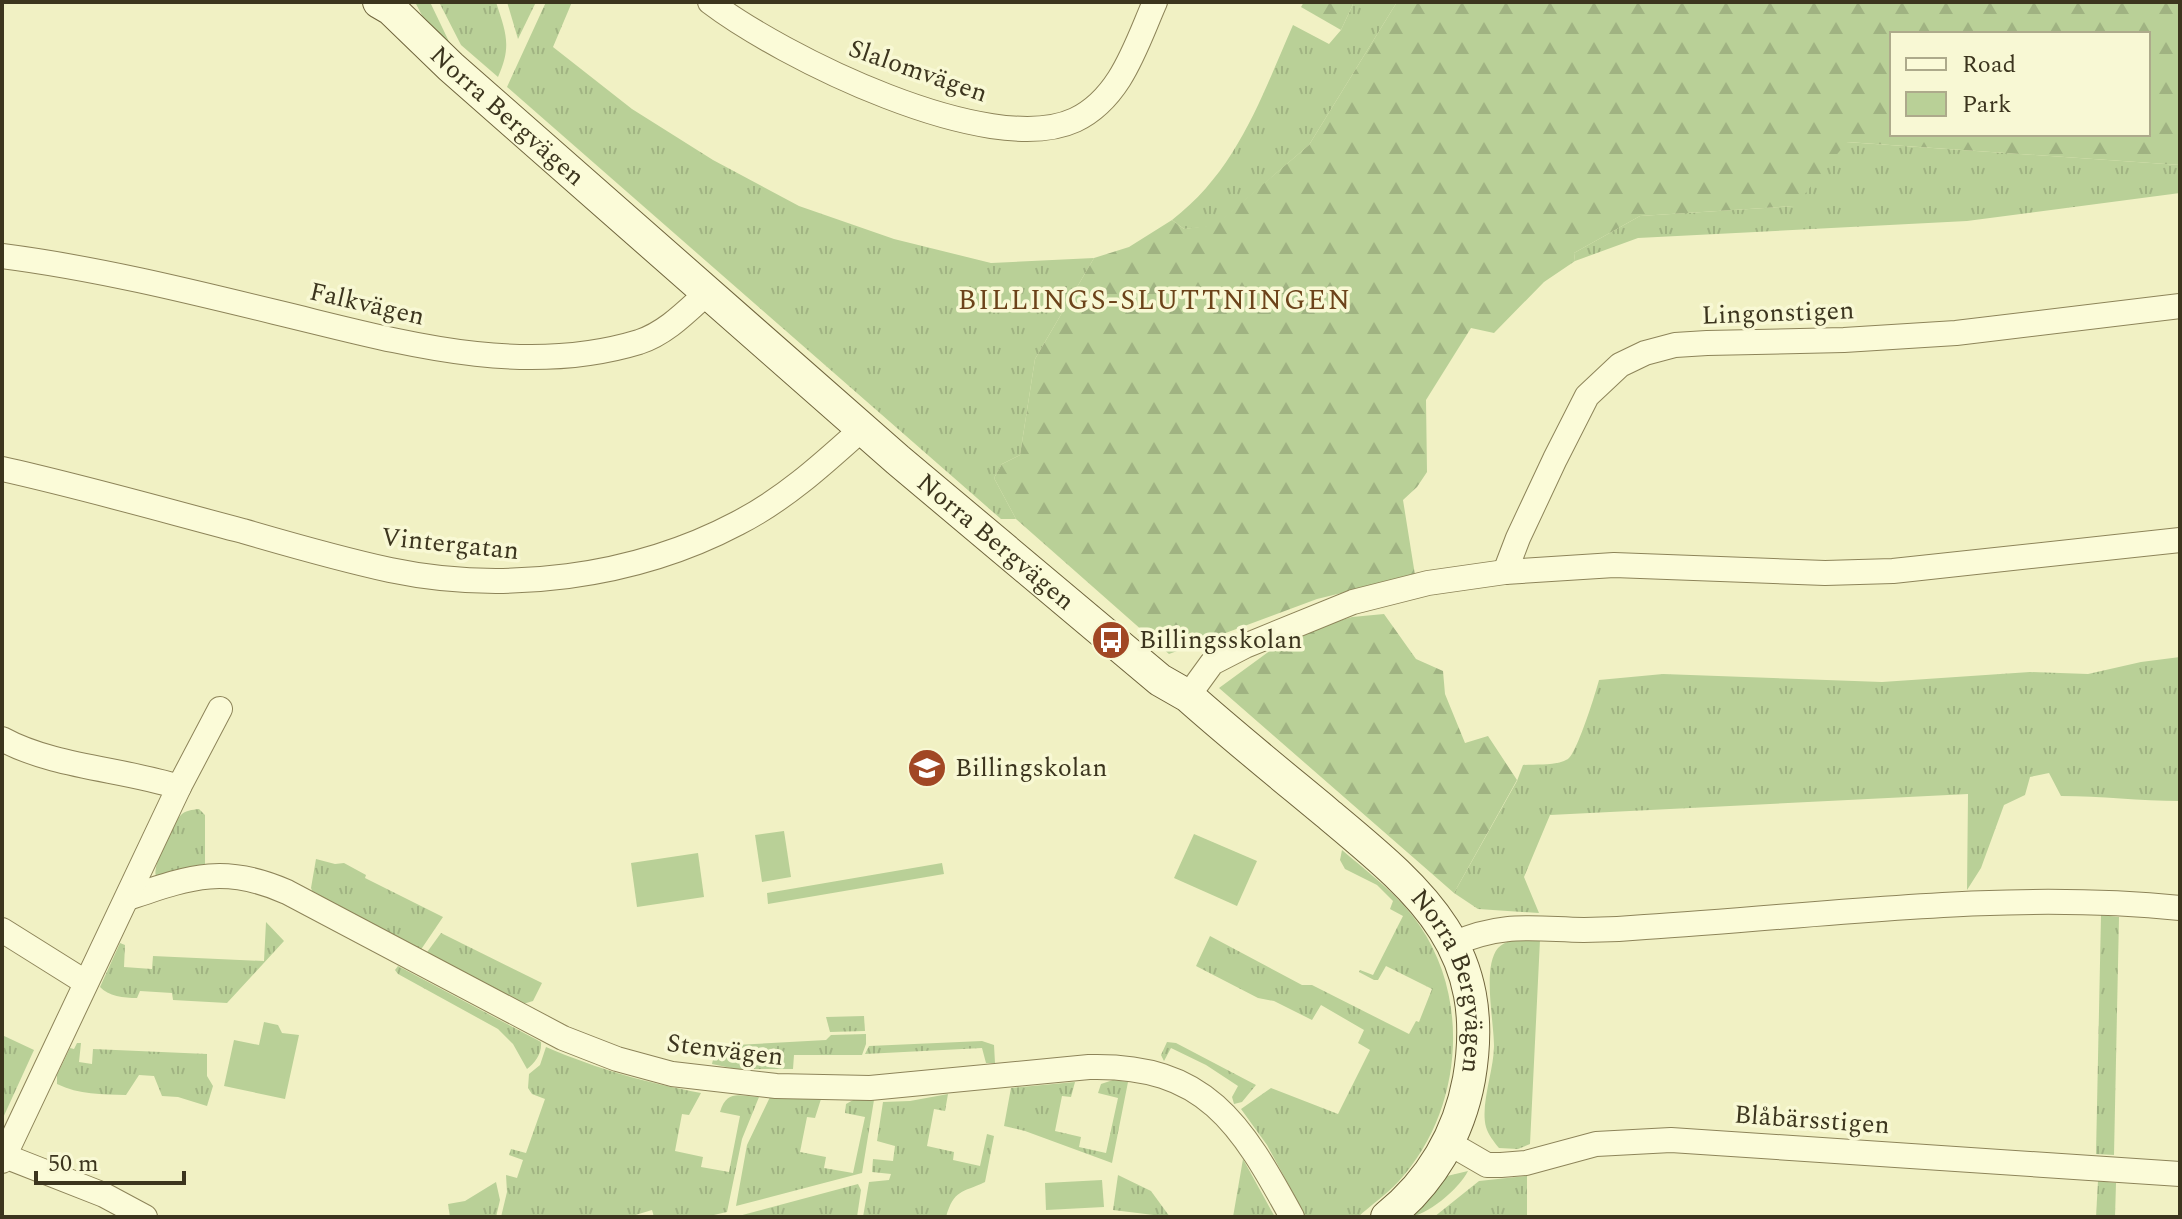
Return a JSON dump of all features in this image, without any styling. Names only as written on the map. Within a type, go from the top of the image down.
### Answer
[{"type":"street","name":"Norra Bergvägen","points":[[379,2],[391,9],[451,67],[898,460],[1160,680],[1188,696],[1389,865],[1438,918],[1453,944],[1469,997],[1472,1061],[1465,1102],[1449,1143],[1417,1189],[1387,1217]]},
{"type":"street","name":"Slalomvägen","points":[[710,2],[761,36],[813,64],[884,95],[969,120],[1039,130],[1075,120],[1104,100],[1128,65],[1155,2]]},
{"type":"street","name":"Falkvägen","points":[[2,256],[104,272],[416,346],[487,356],[543,358],[591,353],[642,341],[677,322],[707,293]]},
{"type":"street","name":"Lingonstigen","points":[[1505,572],[1518,538],[1587,396],[1620,365],[1645,353],[1675,345],[1956,333],[2180,306]]},
{"type":"street","name":"Vintergatan","points":[[2,469],[391,570],[500,580],[546,579],[602,570],[646,558],[740,523],[823,465],[863,428]]},
{"type":"street","points":[[1188,696],[1212,663],[1269,636],[1353,602],[1428,583],[1505,572],[1614,565],[1825,573],[1893,571],[2180,540]]},
{"type":"street","points":[[145,1217],[104,1195],[3,1157],[179,787],[220,709]]},
{"type":"street","points":[[2,739],[40,753],[149,777],[179,787]]},
{"type":"street","name":"Stenvägen","points":[[128,898],[213,875],[261,880],[563,1038],[617,1059],[672,1074],[739,1083],[824,1088],[907,1086],[1089,1067],[1117,1066],[1151,1071],[1192,1089],[1217,1106],[1255,1150],[1292,1217]]},
{"type":"street","points":[[1453,944],[1485,932],[1516,927],[1623,929],[2026,901],[2090,901],[2180,908]]},
{"type":"street","points":[[2,930],[85,982]]},
{"type":"street","name":"Blåbärsstigen","points":[[1449,1143],[1487,1165],[1526,1163],[1596,1144],[1671,1140],[2180,1174]]},
{"type":"green space","points":[[415,2],[430,2],[453,50],[427,25]]},
{"type":"green space","points":[[439,2],[496,2],[506,40],[505,57],[498,77],[461,45]]},
{"type":"green space","points":[[507,2],[536,2],[518,39]]},
{"type":"green space","points":[[546,2],[572,2],[553,47],[632,109],[713,160],[799,206],[894,239],[991,263],[1094,258],[1035,359],[1020,455],[1002,464],[994,478],[1016,519],[1001,519],[507,87]]},
{"type":"green space","points":[[1304,2],[1354,2],[1341,30],[1301,7]]},
{"type":"green space","points":[[1354,2],[1397,2],[1309,145],[1215,226],[1184,229],[1172,220],[1195,200],[1230,156],[1258,106],[1293,25],[1329,44],[1341,30]]},
{"type":"green space","points":[[1397,2],[2180,2],[2180,165],[1847,142],[1795,206],[1640,216],[1574,253],[1575,261],[1544,282],[1494,333],[1471,328],[1426,400],[1427,472],[1403,500],[1415,575],[1317,599],[1169,654],[1016,519],[994,478],[1002,464],[1020,455],[1035,359],[1094,258],[1129,247],[1172,220],[1184,229],[1215,225],[1309,145]]},
{"type":"green space","points":[[1846,142],[2180,165],[2180,193],[1967,221],[1638,238],[1575,261],[1574,253],[1640,216],[1794,206]]},
{"type":"green space","points":[[1384,614],[1416,659],[1443,671],[1445,694],[1465,743],[1488,736],[1517,780],[1454,893],[1219,688],[1290,636],[1352,617]]},
{"type":"green space","points":[[2180,657],[2180,801],[2061,796],[2049,773],[2030,777],[2025,795],[2004,805],[1981,868],[1967,890],[1968,794],[1550,815],[1524,877],[1539,913],[1478,909],[1454,893],[1523,765],[1558,763],[1572,754],[1599,680],[1663,674],[1882,682],[2030,672],[2088,674]]},
{"type":"green space","points":[[199,809],[205,815],[205,864],[156,876],[160,855],[180,816]]},
{"type":"green space","points":[[784,831],[791,877],[762,882],[755,835]]},
{"type":"green space","points":[[1194,834],[1257,861],[1237,906],[1174,878]]},
{"type":"green space","points":[[1342,850],[1403,905],[1420,926],[1437,956],[1453,1023],[1452,1057],[1447,1091],[1436,1123],[1420,1154],[1399,1181],[1358,1217],[1306,1217],[1267,1145],[1241,1109],[1271,1088],[1338,1114],[1370,1050],[1358,1043],[1364,1030],[1321,1005],[1312,1020],[1274,1001],[1258,998],[1196,966],[1210,936],[1302,985],[1312,985],[1409,1034],[1416,1021],[1419,1022],[1432,989],[1386,966],[1378,980],[1359,972],[1373,975],[1403,916],[1390,909],[1393,901],[1377,885],[1345,869],[1340,860]]},
{"type":"green space","points":[[698,853],[704,897],[637,907],[631,863]]},
{"type":"green space","points":[[316,859],[344,863],[366,875],[365,878],[443,917],[420,951],[313,893],[311,888]]},
{"type":"green space","points":[[942,863],[944,874],[768,904],[767,893]]},
{"type":"green space","points":[[2101,915],[2119,917],[2114,1155],[2096,1154]]},
{"type":"green space","points":[[266,922],[284,941],[227,1003],[173,1000],[172,993],[140,991],[137,998],[127,998],[100,987],[120,943],[125,945],[124,967],[152,969],[153,956],[264,961]]},
{"type":"green space","points":[[441,933],[542,983],[533,1001],[523,1004],[425,955]]},
{"type":"green space","points":[[1540,940],[1530,1144],[1518,1149],[1499,1148],[1488,1132],[1485,1118],[1494,1046],[1490,995],[1493,957],[1498,948],[1507,942]]},
{"type":"green space","points":[[398,966],[541,1042],[535,1061],[527,1069],[513,1044],[498,1029],[398,974],[395,970]]},
{"type":"green space","points":[[864,1016],[865,1031],[830,1032],[826,1017]]},
{"type":"green space","points":[[264,1022],[278,1025],[282,1033],[299,1035],[285,1099],[224,1086],[234,1040],[259,1045]]},
{"type":"green space","points":[[866,1034],[862,1055],[794,1055],[793,1069],[736,1069],[712,1064],[716,1046],[826,1040],[831,1035]]},
{"type":"green space","points":[[2,1035],[34,1050],[2,1120]]},
{"type":"green space","points":[[982,1041],[994,1045],[995,1063],[986,1063],[982,1048],[865,1054],[869,1046]]},
{"type":"green space","points":[[1167,1042],[1176,1043],[1256,1085],[1242,1102],[1234,1104],[1232,1097],[1238,1086],[1206,1065],[1171,1048],[1164,1061],[1161,1055]]},
{"type":"green space","points":[[77,1043],[81,1043],[79,1062],[92,1064],[93,1049],[207,1054],[207,1076],[213,1086],[207,1106],[178,1097],[162,1096],[154,1076],[139,1075],[126,1095],[65,1088],[57,1084],[57,1075],[70,1048],[74,1049]]},
{"type":"green space","points":[[546,1047],[622,1074],[701,1093],[689,1115],[682,1114],[675,1151],[703,1157],[701,1167],[729,1172],[740,1116],[720,1112],[730,1097],[759,1097],[742,1139],[727,1212],[705,1217],[654,1217],[652,1210],[629,1217],[501,1217],[507,1192],[506,1175],[517,1178],[523,1160],[509,1155],[511,1149],[526,1153],[545,1099],[532,1094],[528,1088],[529,1074],[540,1065]]},
{"type":"green space","points":[[1113,1080],[1128,1082],[1112,1163],[1004,1126],[1011,1088],[1075,1082],[1071,1097],[1062,1096],[1055,1131],[1081,1137],[1079,1147],[1106,1153],[1118,1098],[1098,1093],[1101,1084]]},
{"type":"green space","points":[[948,1094],[945,1111],[934,1109],[927,1146],[954,1152],[953,1160],[980,1166],[987,1134],[994,1136],[985,1182],[956,1197],[946,1217],[863,1217],[869,1182],[889,1180],[891,1174],[872,1172],[873,1159],[893,1161],[895,1146],[877,1141],[883,1102]]},
{"type":"green space","points":[[770,1097],[821,1099],[815,1118],[807,1117],[800,1152],[826,1157],[824,1168],[853,1173],[865,1117],[845,1113],[846,1104],[855,1099],[874,1100],[862,1173],[736,1206],[747,1145]]},
{"type":"green space","points":[[1243,1159],[1271,1210],[1275,1217],[1233,1217]]},
{"type":"green space","points":[[1468,1171],[1442,1200],[1415,1216],[1407,1217],[1447,1176]]},
{"type":"green space","points":[[1118,1175],[1151,1191],[1170,1217],[1113,1210]]},
{"type":"green space","points":[[1527,1176],[1527,1217],[1434,1217],[1479,1181]]},
{"type":"green space","points":[[1102,1180],[1104,1207],[1046,1210],[1045,1183]]},
{"type":"green space","points":[[2098,1181],[2116,1183],[2115,1217],[2096,1217]]},
{"type":"green space","points":[[496,1182],[500,1200],[496,1217],[450,1217],[448,1204],[465,1201]]},
{"type":"green space","points":[[858,1184],[861,1190],[857,1217],[735,1217]]},
{"type":"place","name":"Billingsskolan","points":[[1111,640]]},
{"type":"place","name":"Billingskolan","points":[[927,768]]},
{"type":"district","name":"BILLINGS-SLUTTNINGEN","points":[[1155,300]]}]
